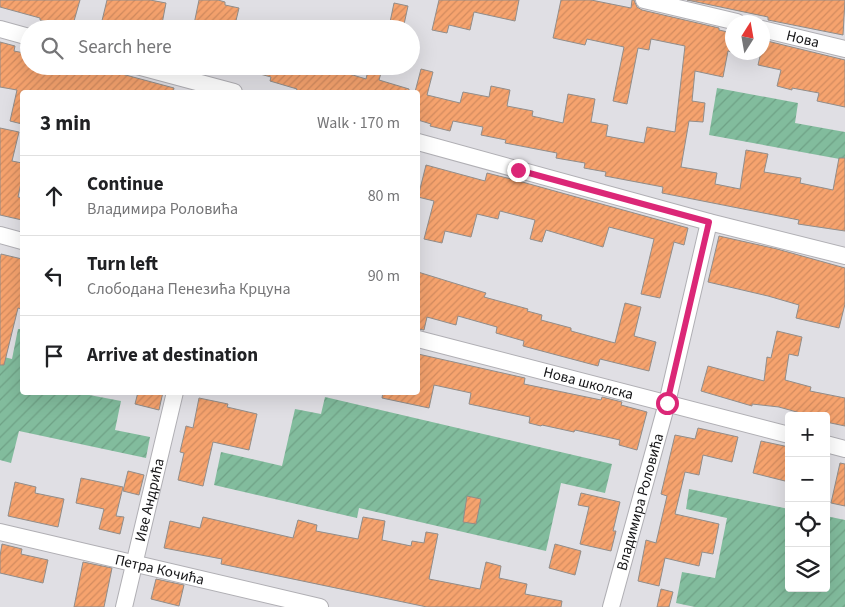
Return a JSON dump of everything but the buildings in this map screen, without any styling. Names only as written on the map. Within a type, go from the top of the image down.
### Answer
[{"type":"street","points":[[644,0],[725,19]]},
{"type":"street","points":[[0,29],[20,35]]},
{"type":"street","name":"Нова","points":[[770,31],[845,49]]},
{"type":"street","points":[[171,75],[227,90]]},
{"type":"street","points":[[420,143],[709,222],[845,256]]},
{"type":"street","name":"Владимира Роловића","points":[[611,607],[667,403],[709,222]]},
{"type":"street","points":[[0,235],[20,240]]},
{"type":"street","name":"Нова школска","points":[[420,340],[785,434]]},
{"type":"street","name":"Иве Андрића","points":[[124,607],[174,395]]},
{"type":"street","points":[[830,445],[845,449]]},
{"type":"street","name":"Петра Кочића","points":[[0,532],[320,607]]},
{"type":"green space","points":[[717,88],[798,103],[795,123],[845,132],[845,160],[709,135]]},
{"type":"green space","points":[[18,329],[20,329],[20,395],[90,395],[121,401],[115,430],[150,437],[146,458],[19,431],[11,463],[0,460],[0,356],[12,359]]},
{"type":"green space","points":[[325,397],[612,464],[605,493],[561,483],[546,551],[359,508],[357,518],[214,485],[221,452],[282,466],[295,409],[321,414]]},
{"type":"green space","points":[[689,489],[785,508],[785,592],[830,592],[830,517],[845,520],[845,607],[695,607],[676,603],[682,572],[715,578],[727,518],[686,509]]},
{"type":"route","points":[[518,170],[709,222],[667,403]]}]
